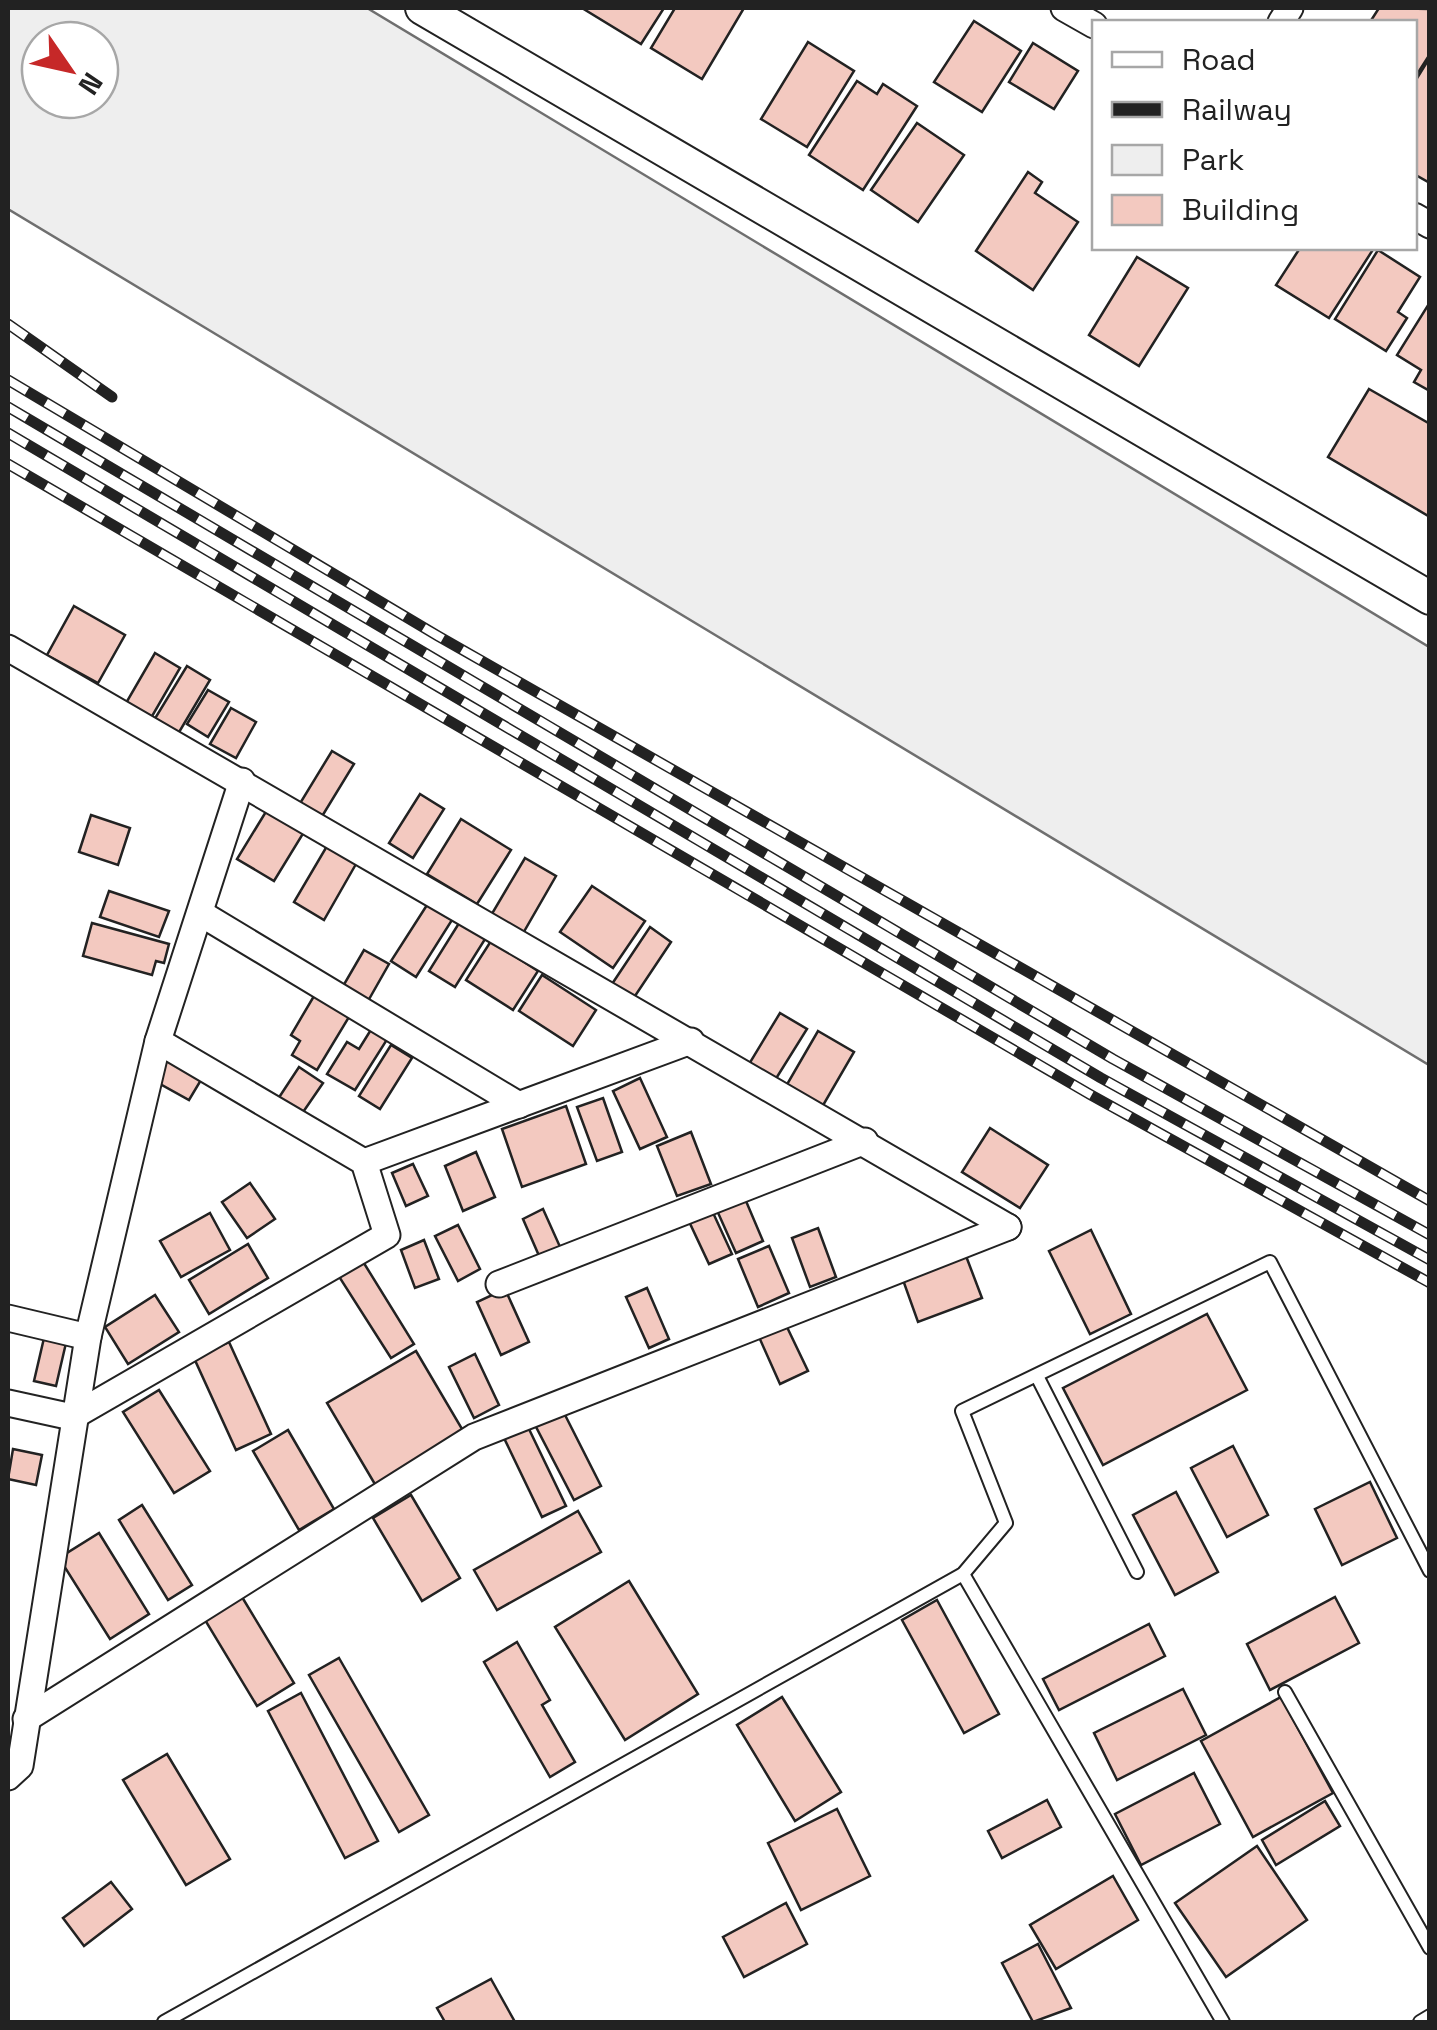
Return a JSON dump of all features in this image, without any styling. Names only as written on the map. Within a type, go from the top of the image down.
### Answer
[{"type":"street","points":[[422,8],[1430,598]]},
{"type":"street","points":[[1064,8],[1092,25]]},
{"type":"street","points":[[8,648],[1008,1227],[474,1437],[26,1720]]},
{"type":"street","points":[[8,1777],[20,1766],[72,1417],[88,1337],[158,1042],[242,781]]},
{"type":"street","points":[[200,913],[519,1105]]},
{"type":"street","points":[[8,1403],[72,1417],[387,1235],[364,1162],[158,1042]]},
{"type":"street","points":[[364,1162],[691,1042]]},
{"type":"street","points":[[499,1284],[865,1142]]},
{"type":"street","points":[[8,1318],[88,1337]]},
{"type":"lane","points":[[164,2022],[963,1574],[1006,1523],[962,1411],[1038,1378],[1270,1262],[1430,1571]]},
{"type":"lane","points":[[1038,1378],[1137,1572]]},
{"type":"lane","points":[[963,1574],[1223,2022]]},
{"type":"lane","points":[[1285,1692],[1430,1948]]},
{"type":"lane","points":[[1420,2022],[1430,2016]]},
{"type":"green space","points":[[8,8],[367,8],[1429,647],[1429,1065],[8,209]]},
{"type":"building","points":[[582,8],[664,8],[641,44]]},
{"type":"building","points":[[675,8],[744,8],[702,79],[651,48]]},
{"type":"building","points":[[1379,8],[1430,9],[1430,54],[1417,74],[1417,20],[1371,20]]},
{"type":"building","points":[[974,21],[1021,51],[982,112],[934,82]]},
{"type":"building","points":[[808,42],[854,71],[807,147],[761,119]]},
{"type":"building","points":[[1033,43],[1078,71],[1054,109],[1009,82]]},
{"type":"building","points":[[1427,62],[1430,64],[1430,183],[1417,176],[1417,78]]},
{"type":"building","points":[[857,81],[877,94],[883,84],[917,106],[863,190],[809,155]]},
{"type":"building","points":[[917,123],[964,155],[918,222],[871,190]]},
{"type":"building","points":[[1028,172],[1042,182],[1035,193],[1078,222],[1033,290],[976,251]]},
{"type":"building","points":[[1299,250],[1373,250],[1329,318],[1276,285]]},
{"type":"building","points":[[1378,250],[1420,277],[1398,312],[1407,318],[1386,351],[1335,319]]},
{"type":"building","points":[[1137,257],[1188,288],[1139,366],[1089,335]]},
{"type":"building","points":[[1430,302],[1430,391],[1414,382],[1421,370],[1397,355]]},
{"type":"building","points":[[1369,389],[1430,424],[1430,517],[1328,457]]},
{"type":"building","points":[[74,606],[125,635],[98,683],[47,655]]},
{"type":"building","points":[[155,653],[180,668],[151,718],[126,703]]},
{"type":"building","points":[[187,666],[210,680],[175,739],[151,725]]},
{"type":"building","points":[[208,690],[229,702],[208,737],[187,724]]},
{"type":"building","points":[[231,708],[256,722],[236,758],[210,744]]},
{"type":"building","points":[[332,751],[354,764],[321,818],[299,805]]},
{"type":"building","points":[[420,794],[444,809],[413,858],[389,843]]},
{"type":"building","points":[[267,810],[304,832],[274,881],[237,859]]},
{"type":"building","points":[[91,815],[130,828],[118,865],[79,852]]},
{"type":"building","points":[[461,819],[511,850],[477,904],[427,874]]},
{"type":"building","points":[[327,846],[356,864],[324,920],[294,902]]},
{"type":"building","points":[[525,858],[556,876],[522,935],[490,917]]},
{"type":"building","points":[[592,886],[645,921],[613,968],[560,932]]},
{"type":"building","points":[[109,891],[169,911],[159,937],[100,917]]},
{"type":"building","points":[[427,905],[452,920],[416,977],[391,961]]},
{"type":"building","points":[[461,920],[487,936],[455,987],[429,971]]},
{"type":"building","points":[[92,923],[169,944],[164,963],[156,961],[152,975],[83,956]]},
{"type":"building","points":[[650,927],[671,942],[633,999],[612,984]]},
{"type":"building","points":[[491,941],[538,971],[513,1010],[466,980]]},
{"type":"building","points":[[364,950],[389,964],[364,1008],[339,993]]},
{"type":"building","points":[[542,975],[596,1010],[573,1046],[519,1011]]},
{"type":"building","points":[[314,996],[349,1017],[317,1070],[292,1055],[300,1041],[291,1035]]},
{"type":"building","points":[[780,1013],[807,1029],[772,1085],[746,1069]]},
{"type":"building","points":[[372,1028],[388,1038],[355,1090],[327,1074],[347,1042],[359,1049]]},
{"type":"building","points":[[818,1031],[854,1052],[818,1114],[782,1093]]},
{"type":"building","points":[[391,1045],[412,1058],[380,1109],[359,1096]]},
{"type":"building","points":[[168,1054],[204,1075],[189,1100],[153,1080]]},
{"type":"building","points":[[299,1067],[323,1083],[299,1118],[276,1102]]},
{"type":"building","points":[[640,1078],[667,1137],[640,1149],[613,1091]]},
{"type":"building","points":[[603,1098],[622,1152],[597,1161],[577,1107]]},
{"type":"building","points":[[566,1106],[586,1164],[522,1187],[502,1129]]},
{"type":"building","points":[[990,1128],[1048,1165],[1020,1208],[962,1172]]},
{"type":"building","points":[[691,1132],[711,1184],[677,1196],[657,1146]]},
{"type":"building","points":[[476,1152],[495,1197],[463,1211],[445,1166]]},
{"type":"building","points":[[413,1164],[428,1196],[406,1206],[392,1173]]},
{"type":"building","points":[[250,1183],[275,1219],[247,1238],[222,1202]]},
{"type":"building","points":[[743,1194],[763,1241],[736,1253],[715,1206]]},
{"type":"building","points":[[709,1204],[732,1254],[709,1264],[686,1215]]},
{"type":"building","points":[[543,1209],[561,1249],[540,1258],[523,1219]]},
{"type":"building","points":[[210,1213],[230,1250],[181,1277],[160,1241]]},
{"type":"building","points":[[458,1225],[480,1269],[458,1281],[435,1236]]},
{"type":"building","points":[[818,1228],[836,1277],[810,1287],[792,1238]]},
{"type":"building","points":[[1091,1230],[1131,1314],[1090,1334],[1049,1251]]},
{"type":"building","points":[[424,1240],[439,1279],[415,1288],[401,1250]]},
{"type":"building","points":[[248,1244],[268,1278],[209,1314],[189,1280]]},
{"type":"building","points":[[769,1246],[789,1293],[758,1307],[738,1259]]},
{"type":"building","points":[[966,1256],[982,1298],[918,1322],[903,1280]]},
{"type":"building","points":[[362,1260],[414,1344],[391,1358],[338,1275]]},
{"type":"building","points":[[647,1288],[669,1339],[649,1348],[626,1297]]},
{"type":"building","points":[[505,1289],[529,1342],[501,1355],[477,1302]]},
{"type":"building","points":[[155,1295],[179,1332],[128,1364],[105,1327]]},
{"type":"building","points":[[1207,1314],[1247,1390],[1103,1465],[1063,1388]]},
{"type":"building","points":[[786,1325],[808,1371],[780,1384],[759,1337]]},
{"type":"building","points":[[44,1338],[66,1343],[56,1386],[34,1381]]},
{"type":"building","points":[[229,1342],[271,1434],[236,1450],[194,1358]]},
{"type":"building","points":[[416,1351],[465,1434],[376,1486],[327,1403]]},
{"type":"building","points":[[475,1354],[499,1405],[474,1418],[449,1367]]},
{"type":"building","points":[[159,1390],[210,1471],[174,1493],[123,1412]]},
{"type":"building","points":[[562,1409],[601,1486],[574,1500],[534,1423]]},
{"type":"building","points":[[528,1427],[566,1506],[542,1517],[504,1438]]},
{"type":"building","points":[[288,1430],[334,1509],[299,1530],[253,1451]]},
{"type":"building","points":[[1233,1446],[1268,1515],[1227,1537],[1191,1468]]},
{"type":"building","points":[[13,1449],[42,1455],[36,1485],[8,1479]]},
{"type":"building","points":[[1370,1482],[1397,1538],[1342,1565],[1315,1509]]},
{"type":"building","points":[[1176,1492],[1218,1572],[1175,1595],[1133,1515]]},
{"type":"building","points":[[411,1495],[460,1578],[422,1601],[373,1518]]},
{"type":"building","points":[[142,1505],[192,1585],[168,1600],[119,1520]]},
{"type":"building","points":[[578,1511],[601,1552],[497,1610],[474,1570]]},
{"type":"building","points":[[99,1533],[149,1614],[110,1639],[59,1558]]},
{"type":"building","points":[[629,1581],[698,1694],[625,1740],[555,1627]]},
{"type":"building","points":[[242,1597],[294,1683],[257,1706],[205,1620]]},
{"type":"building","points":[[1335,1597],[1359,1643],[1270,1690],[1247,1644]]},
{"type":"building","points":[[937,1600],[999,1714],[964,1733],[902,1620]]},
{"type":"building","points":[[1149,1624],[1165,1656],[1059,1710],[1043,1679]]},
{"type":"building","points":[[517,1642],[550,1700],[542,1705],[575,1762],[550,1777],[484,1662]]},
{"type":"building","points":[[339,1658],[429,1815],[399,1832],[309,1675]]},
{"type":"building","points":[[1183,1689],[1206,1735],[1117,1780],[1094,1733]]},
{"type":"building","points":[[301,1693],[378,1841],[345,1858],[268,1711]]},
{"type":"building","points":[[782,1697],[841,1792],[795,1821],[737,1725]]},
{"type":"building","points":[[1281,1697],[1333,1793],[1253,1837],[1201,1741]]},
{"type":"building","points":[[167,1754],[230,1859],[186,1885],[123,1780]]},
{"type":"building","points":[[1194,1773],[1220,1824],[1141,1865],[1115,1814]]},
{"type":"building","points":[[1047,1800],[1061,1827],[1002,1858],[988,1831]]},
{"type":"building","points":[[1325,1801],[1340,1826],[1276,1865],[1262,1840]]},
{"type":"building","points":[[837,1809],[870,1876],[801,1910],[768,1843]]},
{"type":"building","points":[[1257,1846],[1307,1920],[1226,1977],[1175,1903]]},
{"type":"building","points":[[1113,1876],[1138,1920],[1056,1969],[1030,1925]]},
{"type":"building","points":[[111,1882],[132,1909],[84,1946],[63,1918]]},
{"type":"building","points":[[786,1903],[807,1944],[744,1977],[723,1937]]},
{"type":"building","points":[[1038,1944],[1071,2008],[1033,2022],[1002,1963]]},
{"type":"building","points":[[491,1979],[515,2022],[445,2022],[437,2008]]},
{"type":"railway","points":[[8,324],[112,397]]},
{"type":"railway","points":[[8,380],[438,636],[1430,1201]]},
{"type":"railway","points":[[8,407],[1113,1059],[1430,1235]]},
{"type":"railway","points":[[8,433],[1101,1078],[1430,1260]]},
{"type":"railway","points":[[8,464],[1091,1095],[1430,1283]]}]
